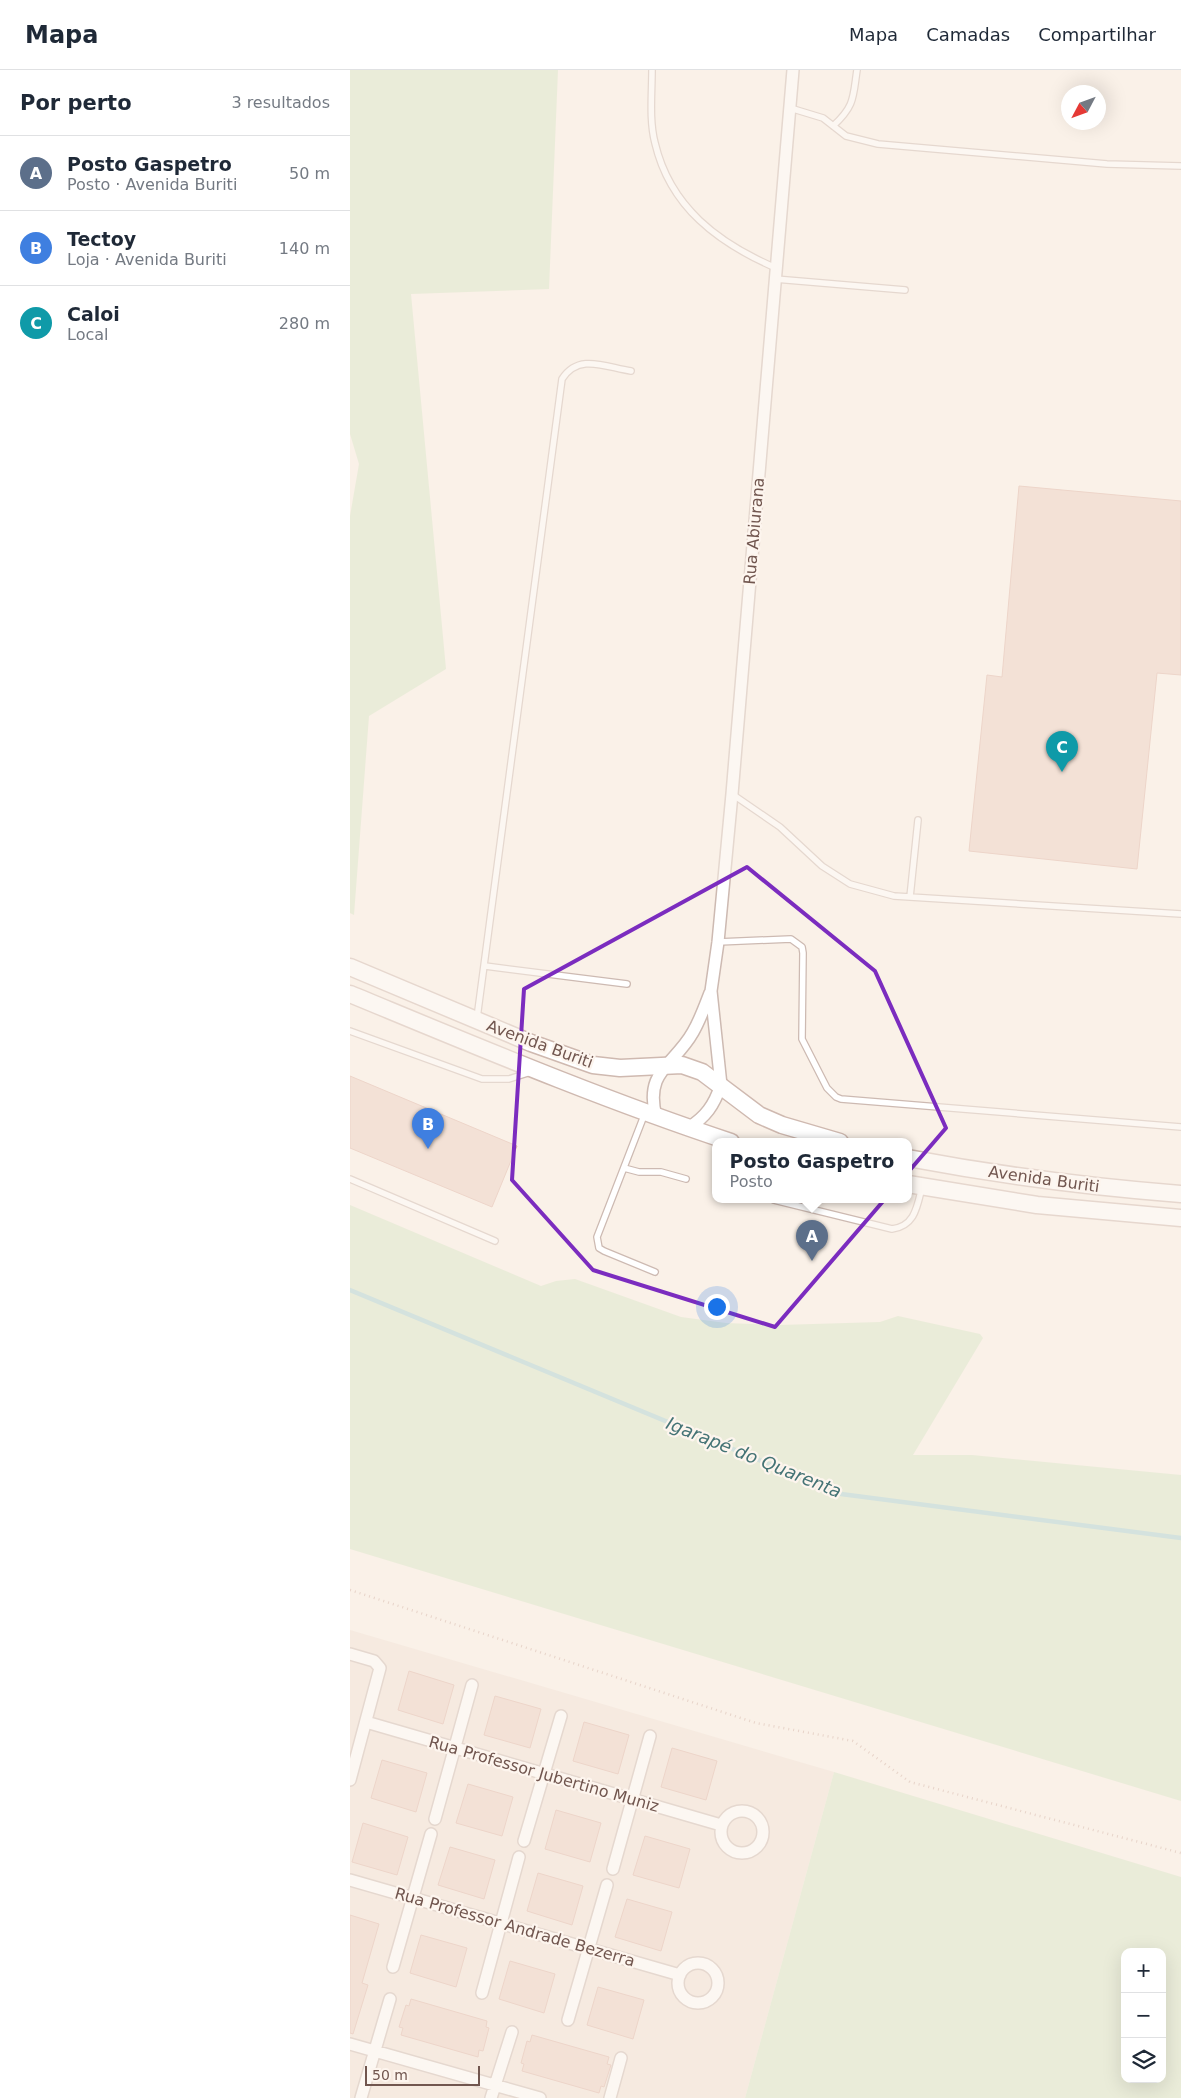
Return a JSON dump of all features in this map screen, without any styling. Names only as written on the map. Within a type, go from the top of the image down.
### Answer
[{"type":"main road","name":"Avenida Buriti","points":[[350,967],[566,1057],[594,1066],[620,1068],[666,1064],[682,1065],[702,1072],[767,1118],[782,1125],[826,1138]]},
{"type":"main road","name":"Avenida Buriti","points":[[350,994],[536,1071],[651,1115],[719,1138]]},
{"type":"main road","name":"Avenida Buriti","points":[[912,1159],[954,1167],[1102,1188],[1181,1194]]},
{"type":"main road","name":"Avenida Buriti","points":[[915,1185],[1037,1205],[1181,1218]]},
{"type":"street","name":"Rua Abiurana","points":[[688,1128],[702,1119],[709,1111],[716,1100],[720,1085],[711,991],[718,942],[732,794],[793,70]]},
{"type":"street","name":"Rua Abiurana","points":[[651,1115],[653,1088],[666,1064],[693,1033],[711,991]]},
{"type":"street","points":[[350,1654],[374,1661],[379,1665],[379,1672],[350,1780]]},
{"type":"street","points":[[435,1819],[472,1684]]},
{"type":"street","points":[[524,1841],[561,1716]]},
{"type":"street","name":"Rua Professor Jubertino Muniz","points":[[366,1722],[721,1825]]},
{"type":"street","points":[[612,1869],[650,1736]]},
{"type":"street","points":[[394,1967],[431,1834]]},
{"type":"street","points":[[482,1993],[518,1857]]},
{"type":"street","name":"Rua Professor Andrade Bezerra","points":[[350,1880],[680,1975]]},
{"type":"street","points":[[568,2020],[607,1885]]},
{"type":"street","points":[[361,2098],[390,1999]]},
{"type":"street","points":[[491,2098],[512,2032]]},
{"type":"street","points":[[350,2044],[540,2098]]},
{"type":"street","points":[[610,2098],[621,2058]]},
{"type":"lane","points":[[652,70],[654,142],[663,168],[676,193],[695,218],[718,237],[775,273],[905,290]]},
{"type":"lane","points":[[833,126],[847,113],[852,103],[857,70]]},
{"type":"lane","points":[[790,108],[823,118],[846,136],[878,144],[1098,164],[1181,166]]},
{"type":"lane","points":[[477,1020],[562,379],[572,367],[586,363],[631,371]]},
{"type":"lane","points":[[732,794],[763,813],[822,866],[850,884],[894,896],[1181,914]]},
{"type":"lane","points":[[910,897],[918,820]]},
{"type":"lane","points":[[718,942],[791,939],[802,948],[802,1039],[827,1088],[836,1097],[851,1100],[1181,1127]]},
{"type":"lane","points":[[485,966],[627,984]]},
{"type":"lane","points":[[350,1031],[482,1079],[509,1079],[536,1071]]},
{"type":"lane","points":[[651,1115],[624,1168],[596,1237],[597,1242],[604,1251],[655,1272]]},
{"type":"lane","points":[[624,1168],[639,1172],[661,1172],[686,1180]]},
{"type":"lane","points":[[350,1179],[495,1240]]},
{"type":"lane","points":[[786,1203],[892,1229],[900,1228],[912,1219],[915,1185]]},
{"type":"path","points":[[350,1590],[756,1723],[853,1741],[910,1782],[1181,1853]]},
{"type":"highlighted area","points":[[747,867],[875,971],[946,1128],[775,1327],[593,1270],[512,1180],[524,989]]},
{"type":"shaded area","points":[[350,1630],[834,1772],[745,2098],[350,2098]]},
{"type":"green space","points":[[350,70],[558,70],[549,289],[411,294],[446,669],[369,716],[354,915],[350,913],[350,516],[359,464],[350,434]]},
{"type":"green space","points":[[350,1205],[541,1286],[556,1281],[575,1279],[681,1317],[726,1323],[780,1325],[880,1322],[898,1316],[980,1334],[983,1338],[913,1455],[972,1455],[1181,1475],[1181,1801],[350,1549]]},
{"type":"green space","points":[[834,1772],[1181,1877],[1181,2098],[745,2098]]},
{"type":"building","points":[[1019,486],[1181,501],[1181,675],[1157,673],[1137,869],[969,851],[987,675],[1002,677]]},
{"type":"building","points":[[350,1076],[517,1146],[492,1207],[350,1148]]},
{"type":"building","points":[[409,1671],[454,1685],[443,1724],[398,1710]]},
{"type":"building","points":[[495,1696],[541,1709],[530,1748],[484,1735]]},
{"type":"building","points":[[584,1722],[629,1735],[618,1774],[573,1761]]},
{"type":"building","points":[[672,1748],[717,1761],[706,1800],[661,1787]]},
{"type":"building","points":[[382,1760],[427,1773],[416,1812],[371,1798]]},
{"type":"building","points":[[468,1784],[513,1797],[502,1836],[456,1823]]},
{"type":"building","points":[[556,1810],[601,1823],[590,1862],[545,1849]]},
{"type":"building","points":[[363,1823],[408,1837],[397,1875],[352,1862]]},
{"type":"building","points":[[645,1836],[690,1849],[679,1888],[633,1875]]},
{"type":"building","points":[[450,1847],[495,1860],[484,1899],[438,1885]]},
{"type":"building","points":[[538,1873],[583,1886],[572,1925],[527,1911]]},
{"type":"building","points":[[627,1899],[672,1912],[661,1951],[615,1937]]},
{"type":"building","points":[[350,1915],[379,1924],[362,1983],[368,1985],[353,2034],[350,2033]]},
{"type":"building","points":[[421,1935],[467,1948],[456,1987],[410,1973]]},
{"type":"building","points":[[510,1961],[555,1974],[544,2013],[499,1999]]},
{"type":"building","points":[[598,1987],[644,2000],[633,2039],[587,2025]]},
{"type":"building","points":[[411,1999],[487,2021],[486,2027],[489,2028],[483,2051],[479,2050],[478,2057],[401,2035],[403,2028],[399,2027],[406,2005],[409,2006]]},
{"type":"building","points":[[532,2035],[609,2057],[607,2064],[611,2065],[604,2087],[601,2086],[599,2093],[522,2071],[524,2064],[521,2063],[527,2041],[530,2042]]},
{"type":"waterway","name":"Igarapé do Quarenta","points":[[350,1290],[841,1494],[1181,1538]]},
{"type":"place","name":"Caloi","points":[[1062,772]]},
{"type":"place","name":"Tectoy","points":[[428,1149]]},
{"type":"place","name":"Posto Gaspetro","points":[[812,1261]]}]
